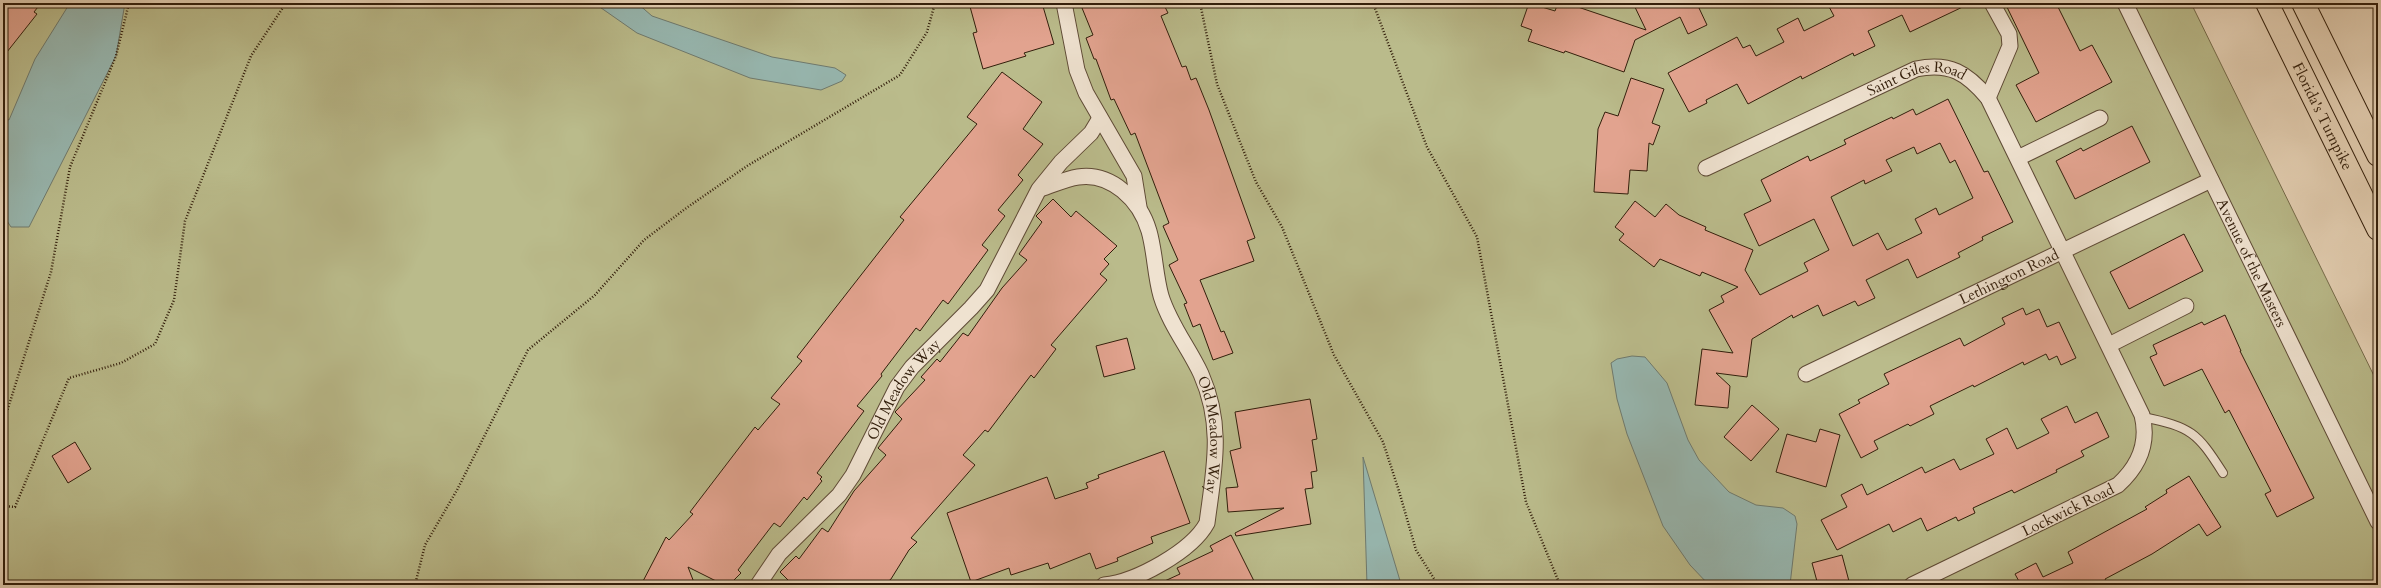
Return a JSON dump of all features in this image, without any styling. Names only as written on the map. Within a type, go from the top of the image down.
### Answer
[{"type":"highway","name":"Florida's Turnpike","points":[[2267,3],[2378,229]]},
{"type":"highway","points":[[2303,3],[2378,155]]},
{"type":"street","name":"Old Meadow Way","points":[[1064,3],[1077,70],[1086,93],[1134,176],[1140,212]]},
{"type":"street","points":[[1988,98],[2010,46],[2009,34],[1992,3]]},
{"type":"street","name":"Avenue of the Masters","points":[[2125,3],[2378,522]]},
{"type":"street","name":"Saint Giles Road","points":[[1706,168],[1916,68],[1940,67],[1962,73],[1972,80],[1988,98],[2063,251]]},
{"type":"street","name":"Old Meadow Way","points":[[758,585],[779,554],[839,495],[846,485],[897,387],[912,367],[972,308],[987,290],[1040,189],[1061,162],[1091,133],[1100,118]]},
{"type":"street","points":[[2018,158],[2100,118]]},
{"type":"street","name":"Old Meadow Way","points":[[1040,189],[1080,177],[1103,179],[1114,184],[1128,195],[1140,212],[1149,230],[1161,296],[1170,319],[1201,373],[1210,396],[1215,420],[1217,450],[1207,523],[1201,533],[1192,542],[1139,576],[1104,585]]},
{"type":"street","name":"Lethington Road","points":[[1806,374],[2211,180]]},
{"type":"street","name":"Lockwick Road","points":[[1912,585],[2118,485],[2127,477],[2138,461],[2145,438],[2143,417],[2063,251]]},
{"type":"street","points":[[2109,345],[2186,306]]},
{"type":"lane","points":[[2143,417],[2183,426],[2198,436],[2223,474]]},
{"type":"path","points":[[3,424],[51,272],[70,166],[116,56],[129,3]]},
{"type":"path","points":[[3,506],[15,507],[69,378],[122,363],[156,344],[174,300],[185,221],[251,56],[286,3]]},
{"type":"path","points":[[415,585],[425,545],[457,490],[528,350],[595,295],[644,240],[747,166],[900,75],[926,32],[935,3]]},
{"type":"path","points":[[1200,3],[1217,84],[1256,182],[1282,227],[1334,354],[1383,442],[1400,491],[1416,550],[1438,585]]},
{"type":"path","points":[[1374,3],[1427,147],[1477,237],[1526,502],[1560,585]]},
{"type":"path","points":[[3,572],[8,585]]},
{"type":"green space","points":[[3,3],[2191,3],[2378,384],[2378,585],[3,585]]},
{"type":"water","points":[[70,3],[125,3],[116,56],[29,227],[11,227],[3,215],[3,118],[9,120],[35,59]]},
{"type":"water","points":[[594,3],[637,3],[652,16],[772,57],[835,68],[846,75],[842,81],[821,90],[750,78],[637,33]]},
{"type":"water","points":[[1632,356],[1645,357],[1667,383],[1688,440],[1699,460],[1729,492],[1756,505],[1783,508],[1795,516],[1797,524],[1790,585],[1709,585],[1690,565],[1663,526],[1627,434],[1617,399],[1611,363],[1617,359]]},
{"type":"water","points":[[1363,457],[1401,584],[1402,585],[1367,585]]},
{"type":"building","points":[[3,3],[41,3],[34,12],[37,14],[3,57]]},
{"type":"building","points":[[969,3],[1042,3],[1054,44],[1024,53],[1026,56],[983,69],[973,33],[977,32]]},
{"type":"building","points":[[1080,3],[1163,3],[1168,13],[1161,16],[1182,67],[1186,66],[1191,80],[1196,78],[1255,238],[1247,241],[1254,261],[1200,280],[1221,332],[1224,331],[1233,353],[1213,360],[1200,324],[1193,327],[1184,304],[1187,303],[1169,265],[1178,260],[1163,226],[1169,223],[1135,133],[1131,135],[1114,99],[1111,100],[1096,59],[1094,59],[1086,38],[1093,35]]},
{"type":"building","points":[[1529,3],[1555,11],[1558,3],[1566,3],[1646,30],[1633,3],[1708,3],[1699,8],[1707,25],[1688,34],[1680,17],[1635,40],[1624,72],[1565,51],[1564,53],[1528,41],[1532,30],[1521,26]]},
{"type":"building","points":[[1827,3],[1971,3],[1910,32],[1902,15],[1868,31],[1875,46],[1854,56],[1853,53],[1802,79],[1801,76],[1748,104],[1737,84],[1706,100],[1707,103],[1689,112],[1668,73],[1737,37],[1743,48],[1750,45],[1756,56],[1784,42],[1777,29],[1798,18],[1804,31],[1834,16]]},
{"type":"building","points":[[2005,3],[2056,3],[2080,51],[2092,45],[2112,82],[2036,122],[2016,85],[2039,73]]},
{"type":"building","points":[[1002,72],[1042,102],[1023,129],[1043,144],[1018,175],[1023,180],[998,210],[1005,216],[982,245],[988,250],[948,304],[943,300],[920,331],[916,328],[881,374],[882,376],[857,406],[864,411],[817,473],[822,477],[820,479],[822,481],[807,500],[804,497],[780,527],[774,523],[738,570],[741,573],[729,585],[724,585],[688,567],[695,585],[641,585],[666,537],[669,540],[693,514],[690,512],[755,427],[758,430],[780,404],[771,398],[802,361],[797,357],[904,220],[900,217],[977,124],[967,117]]},
{"type":"building","points":[[1631,78],[1664,89],[1652,123],[1660,126],[1653,145],[1649,143],[1647,171],[1630,170],[1628,194],[1594,192],[1598,129],[1605,112],[1618,116]]},
{"type":"building","points":[[1948,99],[1984,172],[1988,171],[2013,222],[1982,237],[1983,240],[1958,253],[1960,257],[1917,278],[1908,259],[1866,280],[1875,298],[1858,306],[1855,301],[1823,316],[1818,305],[1793,318],[1792,315],[1752,339],[1747,377],[1716,373],[1730,386],[1728,408],[1695,405],[1702,349],[1733,353],[1709,310],[1724,302],[1721,296],[1738,287],[1702,272],[1700,276],[1660,259],[1654,267],[1619,240],[1624,234],[1615,227],[1635,201],[1655,217],[1666,204],[1679,215],[1706,227],[1705,230],[1753,250],[1745,270],[1760,295],[1808,271],[1804,263],[1829,250],[1814,219],[1759,246],[1744,214],[1771,201],[1761,180],[1808,156],[1810,161],[1846,144],[1844,140],[1892,117],[1893,119],[1913,109],[1916,115]],"holes":[[[1940,143],[1950,163],[1955,160],[1973,198],[1939,215],[1936,208],[1915,219],[1922,233],[1887,250],[1878,233],[1853,246],[1831,197],[1864,180],[1865,184],[1892,171],[1886,160],[1914,147],[1917,154]]]},
{"type":"building","points":[[2132,126],[2150,162],[2075,199],[2056,161],[2081,148],[2083,151]]},
{"type":"building","points":[[1053,199],[1071,217],[1076,211],[1117,246],[1104,259],[1109,264],[1100,274],[1107,280],[1051,345],[1056,349],[1034,378],[1031,375],[988,432],[985,430],[963,455],[975,465],[911,538],[917,542],[909,550],[891,579],[884,585],[793,585],[780,572],[796,556],[799,559],[822,528],[828,532],[854,491],[886,455],[878,448],[902,419],[895,412],[925,380],[921,377],[937,359],[940,362],[963,333],[968,336],[1002,288],[1027,260],[1019,254],[1042,222],[1036,216]]},
{"type":"building","points":[[2184,234],[2203,271],[2129,309],[2110,272]]},
{"type":"building","points":[[2023,308],[2026,315],[2039,309],[2047,327],[2059,322],[2076,358],[2061,365],[2057,356],[2049,360],[2046,354],[2024,365],[2023,362],[1974,387],[1973,385],[1930,406],[1934,414],[1910,426],[1908,424],[1874,441],[1878,449],[1861,458],[1839,414],[1860,403],[1858,400],[1889,384],[1884,374],[1960,338],[1964,346],[2005,324],[2002,318]]},
{"type":"building","points":[[2225,315],[2240,351],[2314,498],[2277,517],[2265,494],[2271,491],[2229,410],[2225,413],[2202,369],[2164,386],[2150,357],[2157,354],[2153,345],[2202,322],[2204,325]]},
{"type":"building","points":[[1127,338],[1135,369],[1104,377],[1096,346]]},
{"type":"building","points":[[1310,399],[1317,439],[1312,440],[1317,471],[1311,472],[1313,488],[1305,489],[1311,524],[1236,536],[1235,533],[1284,508],[1228,512],[1226,488],[1238,487],[1230,451],[1241,448],[1235,412]]},
{"type":"building","points":[[1752,405],[1779,429],[1751,461],[1724,437]]},
{"type":"building","points":[[2067,406],[2075,423],[2097,412],[2109,437],[2081,451],[2084,456],[2056,470],[2057,472],[2014,493],[2012,490],[1973,508],[1975,513],[1958,521],[1956,517],[1927,531],[1921,518],[1893,532],[1889,524],[1837,550],[1821,520],[1847,507],[1841,495],[1862,484],[1867,495],[1922,467],[1925,473],[1954,459],[1960,470],[1994,454],[1986,439],[2007,428],[2017,449],[2049,433],[2041,419]]},
{"type":"building","points":[[1820,429],[1840,435],[1826,487],[1776,472],[1787,434],[1816,442]]},
{"type":"building","points":[[75,442],[91,469],[68,483],[52,456]]},
{"type":"building","points":[[1164,451],[1190,523],[1151,537],[1153,543],[1117,558],[1118,561],[1096,569],[1090,553],[1050,569],[1048,563],[1011,575],[1009,568],[971,582],[947,513],[1047,477],[1055,499],[1088,488],[1086,483],[1099,478],[1098,475]]},
{"type":"building","points":[[2189,476],[2221,527],[2207,536],[2199,524],[2152,554],[2105,579],[2108,585],[2021,585],[2015,574],[2036,563],[2043,577],[2073,563],[2068,552],[2147,509],[2145,507],[2167,493],[2166,490]]},
{"type":"building","points":[[1231,535],[1256,585],[1156,585],[1180,574],[1177,568],[1213,551],[1210,546]]},
{"type":"building","points":[[1842,555],[1850,585],[1818,585],[1812,563]]}]
